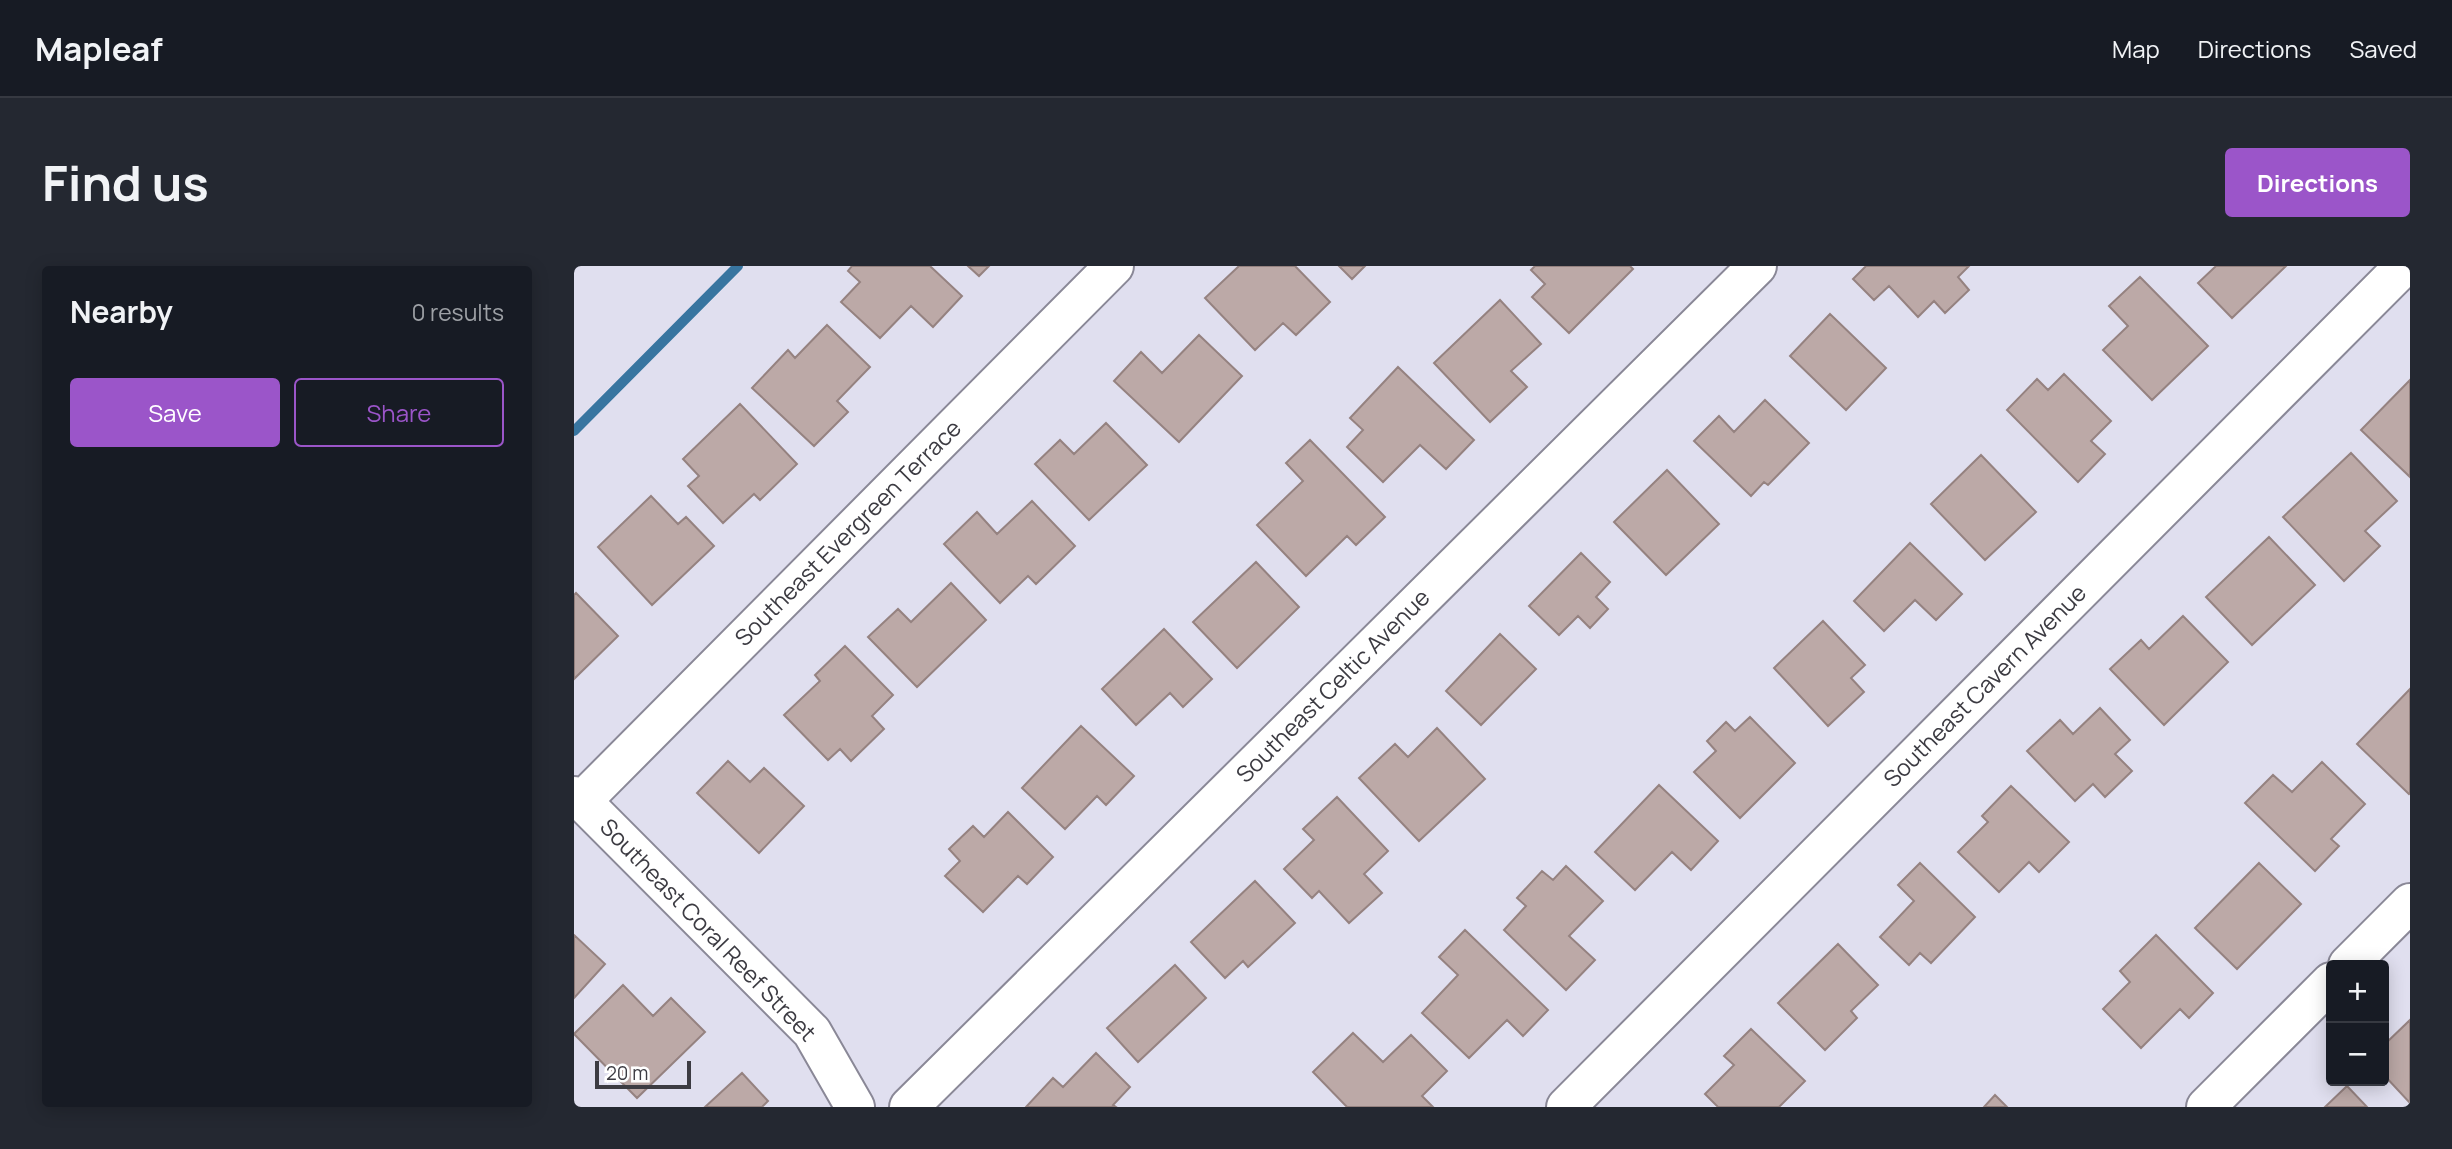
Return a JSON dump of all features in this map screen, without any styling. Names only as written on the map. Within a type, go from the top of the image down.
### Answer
[{"type":"street","name":"Southeast Evergreen Terrace","points":[[578,798],[1114,266]]},
{"type":"street","name":"Southeast Celtic Avenue","points":[[909,1107],[1757,266]]},
{"type":"street","name":"Southeast Cavern Avenue","points":[[1566,1107],[2404,266]]},
{"type":"street","name":"Southeast Coral Reef Street","points":[[578,798],[812,1032],[855,1107]]},
{"type":"street","points":[[2353,960],[2410,903]]},
{"type":"street","points":[[2206,1107],[2326,987]]},
{"type":"building","points":[[852,266],[930,266],[962,296],[933,327],[911,306],[880,338],[841,302],[860,282],[848,271]]},
{"type":"building","points":[[968,266],[989,266],[979,276]]},
{"type":"building","points":[[1239,266],[1295,266],[1330,302],[1296,335],[1283,323],[1255,350],[1205,298]]},
{"type":"building","points":[[1339,266],[1365,266],[1352,279]]},
{"type":"building","points":[[1535,266],[1630,266],[1633,269],[1569,333],[1532,297],[1545,284],[1531,270]]},
{"type":"building","points":[[1866,266],[1969,266],[1958,277],[1969,290],[1945,313],[1934,301],[1918,317],[1889,286],[1874,300],[1853,279]]},
{"type":"building","points":[[2216,266],[2286,266],[2232,318],[2198,283]]},
{"type":"building","points":[[2140,277],[2208,346],[2152,400],[2103,350],[2128,326],[2109,306]]},
{"type":"building","points":[[1500,300],[1541,344],[1511,371],[1527,387],[1490,422],[1434,363]]},
{"type":"building","points":[[1830,314],[1886,368],[1846,410],[1790,356]]},
{"type":"building","points":[[827,325],[870,367],[837,401],[848,412],[814,446],[752,388],[788,350],[795,358]]},
{"type":"building","points":[[1199,335],[1242,376],[1179,442],[1114,381],[1141,352],[1162,373]]},
{"type":"building","points":[[1398,367],[1474,440],[1446,469],[1420,445],[1383,482],[1347,447],[1363,430],[1350,418]]},
{"type":"building","points":[[2064,374],[2111,421],[2091,441],[2105,454],[2078,482],[2007,410],[2037,379],[2048,390]]},
{"type":"building","points":[[2410,380],[2410,477],[2361,430]]},
{"type":"building","points":[[1765,400],[1809,443],[1768,485],[1764,482],[1751,496],[1694,441],[1719,416],[1734,432]]},
{"type":"building","points":[[740,404],[797,464],[760,500],[754,494],[723,523],[688,486],[699,476],[683,459]]},
{"type":"building","points":[[1106,423],[1147,465],[1089,520],[1035,464],[1060,440],[1074,454]]},
{"type":"building","points":[[1310,440],[1385,517],[1356,545],[1347,536],[1306,576],[1257,525],[1303,481],[1286,463]]},
{"type":"building","points":[[2351,453],[2397,501],[2365,531],[2380,546],[2344,581],[2283,517]]},
{"type":"building","points":[[1981,455],[2036,512],[1985,560],[1931,504]]},
{"type":"building","points":[[1667,470],[1719,524],[1666,575],[1614,522]]},
{"type":"building","points":[[651,496],[678,524],[686,517],[714,546],[652,605],[598,547]]},
{"type":"building","points":[[1032,501],[1075,546],[1036,584],[1028,576],[1000,603],[944,544],[977,512],[997,534]]},
{"type":"building","points":[[2269,537],[2315,585],[2252,645],[2206,597]]},
{"type":"building","points":[[1910,543],[1962,594],[1936,620],[1915,600],[1884,631],[1854,601]]},
{"type":"building","points":[[1581,553],[1610,582],[1596,597],[1608,609],[1590,628],[1578,616],[1559,635],[1529,606]]},
{"type":"building","points":[[1256,562],[1299,607],[1237,668],[1193,622]]},
{"type":"building","points":[[951,583],[986,620],[917,687],[868,637],[898,609],[911,622]]},
{"type":"building","points":[[576,593],[618,636],[574,679],[574,595]]},
{"type":"building","points":[[2183,616],[2228,662],[2164,725],[2110,669],[2141,640],[2149,649]]},
{"type":"building","points":[[1823,621],[1865,665],[1851,678],[1864,692],[1828,726],[1774,668]]},
{"type":"building","points":[[1164,629],[1212,679],[1183,707],[1170,693],[1136,725],[1102,689]]},
{"type":"building","points":[[1500,634],[1536,669],[1481,725],[1446,691]]},
{"type":"building","points":[[845,646],[893,695],[872,716],[884,729],[851,761],[840,749],[828,760],[784,715],[820,681],[815,675]]},
{"type":"building","points":[[2410,689],[2410,793],[2409,794],[2357,744]]},
{"type":"building","points":[[2100,708],[2130,740],[2115,754],[2132,771],[2105,797],[2093,784],[2075,801],[2027,751],[2060,720],[2073,734]]},
{"type":"building","points":[[1750,717],[1795,763],[1740,818],[1694,772],[1716,751],[1707,741],[1726,722],[1735,731]]},
{"type":"building","points":[[1081,726],[1134,776],[1106,805],[1097,796],[1065,829],[1022,788]]},
{"type":"building","points":[[1437,728],[1485,779],[1419,841],[1359,778],[1395,744],[1408,757]]},
{"type":"building","points":[[728,761],[750,782],[764,768],[804,806],[759,853],[697,793]]},
{"type":"building","points":[[2322,762],[2365,804],[2331,839],[2339,846],[2315,871],[2245,803],[2273,775],[2292,792]]},
{"type":"building","points":[[1659,785],[1718,841],[1691,870],[1672,852],[1635,890],[1595,852]]},
{"type":"building","points":[[2011,786],[2069,842],[2039,872],[2029,862],[1999,892],[1958,852],[1988,822],[1982,816]]},
{"type":"building","points":[[1337,797],[1388,851],[1364,874],[1382,893],[1349,923],[1319,891],[1312,898],[1284,869],[1314,840],[1303,829]]},
{"type":"building","points":[[1008,812],[1053,857],[1027,884],[1018,876],[983,912],[945,876],[960,861],[949,849],[973,826],[984,837]]},
{"type":"building","points":[[1920,863],[1975,917],[1931,963],[1920,953],[1909,965],[1880,937],[1914,901],[1898,885]]},
{"type":"building","points":[[2259,863],[2301,904],[2237,969],[2195,928]]},
{"type":"building","points":[[1566,866],[1603,901],[1569,936],[1595,960],[1566,990],[1504,930],[1526,906],[1517,898],[1542,871],[1553,880]]},
{"type":"building","points":[[1255,881],[1295,923],[1248,967],[1243,961],[1225,978],[1191,942]]},
{"type":"building","points":[[1465,930],[1548,1010],[1523,1036],[1507,1020],[1469,1058],[1422,1013],[1458,975],[1439,957]]},
{"type":"building","points":[[574,935],[605,964],[574,998]]},
{"type":"building","points":[[2156,935],[2213,993],[2189,1018],[2180,1009],[2141,1048],[2103,1009],[2130,982],[2120,971]]},
{"type":"building","points":[[1838,944],[1878,985],[1851,1011],[1857,1018],[1825,1050],[1778,1003]]},
{"type":"building","points":[[1175,965],[1206,998],[1138,1062],[1107,1028]]},
{"type":"building","points":[[623,985],[653,1016],[671,998],[705,1032],[637,1098],[574,1034]]},
{"type":"building","points":[[2410,1020],[2410,1103],[2389,1080],[2389,1040]]},
{"type":"building","points":[[1751,1029],[1805,1081],[1779,1107],[1718,1107],[1705,1094],[1734,1065],[1724,1056]]},
{"type":"building","points":[[1353,1033],[1383,1062],[1411,1035],[1447,1071],[1422,1096],[1433,1107],[1347,1107],[1313,1072]]},
{"type":"building","points":[[1096,1053],[1130,1087],[1113,1105],[1116,1107],[1026,1107],[1053,1078],[1063,1087]]},
{"type":"building","points":[[742,1073],[768,1101],[762,1107],[705,1107]]},
{"type":"building","points":[[2347,1086],[2367,1107],[2325,1107]]},
{"type":"building","points":[[1995,1095],[2007,1107],[1984,1107]]},
{"type":"waterway","points":[[574,431],[738,266]]}]
